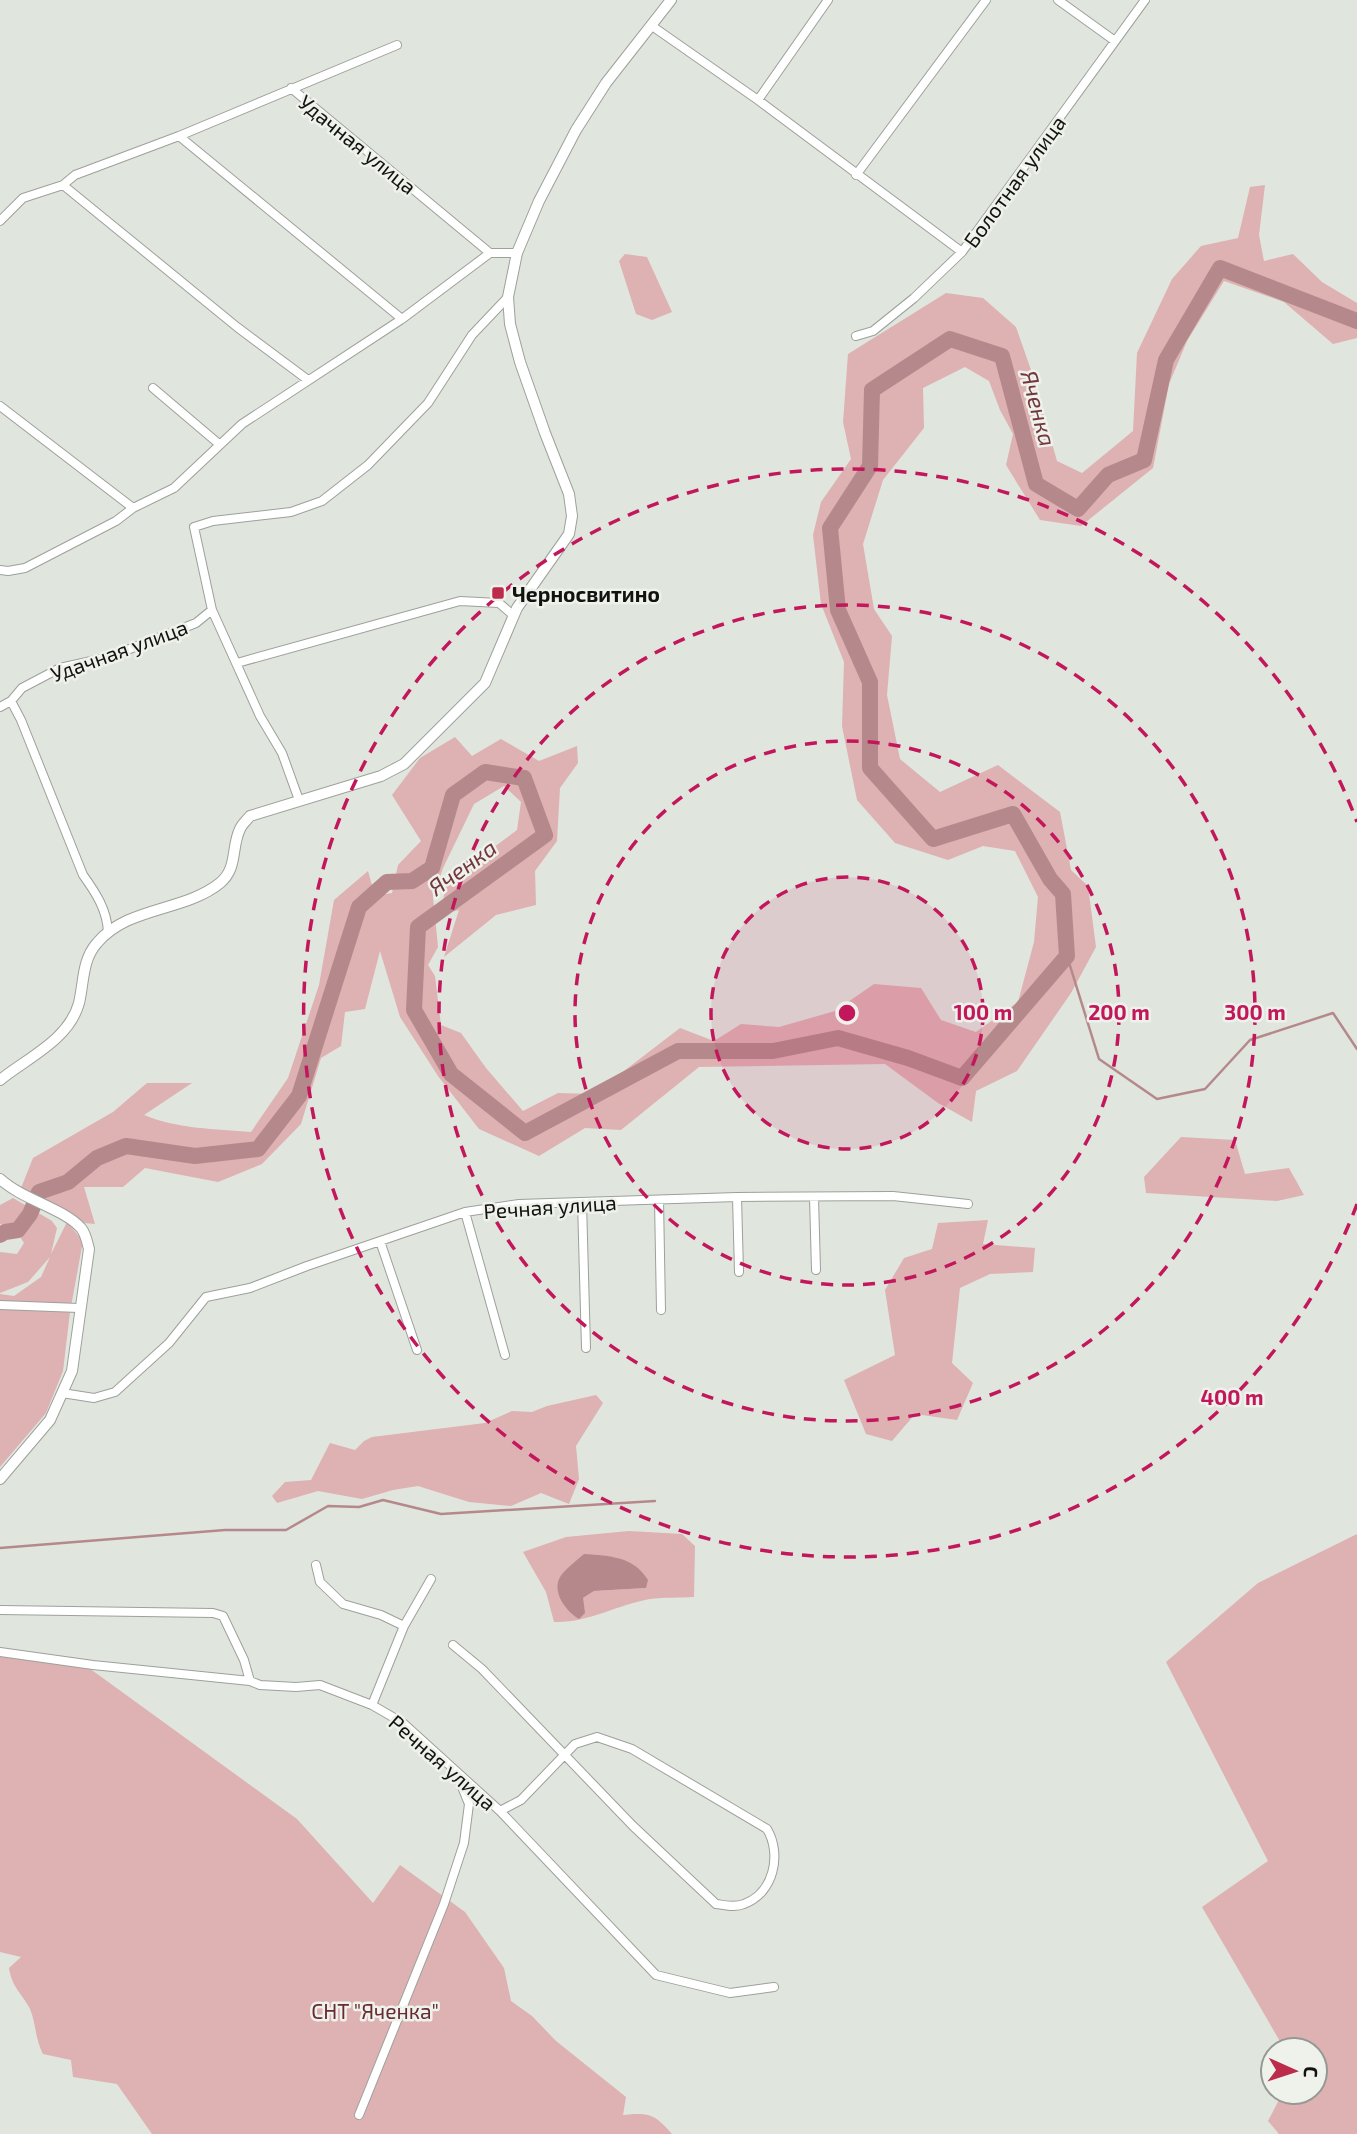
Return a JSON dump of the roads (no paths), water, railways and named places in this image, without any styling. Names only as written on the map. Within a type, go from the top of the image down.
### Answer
[{"type":"street","points":[[0,1080],[57,1037],[70,1022],[79,1004],[88,958],[96,944],[108,932],[129,920],[210,890],[223,881],[231,869],[239,829],[250,816],[381,776],[404,764],[485,683],[513,615],[569,534],[572,516],[569,494],[520,362],[510,324],[508,298],[517,253],[539,201],[576,130],[606,83],[671,0]]},
{"type":"street","points":[[758,100],[828,0]]},
{"type":"street","points":[[856,175],[986,0]]},
{"type":"street","points":[[1058,0],[1115,41]]},
{"type":"street","name":"Болотная улица","points":[[856,336],[873,331],[914,298],[962,252],[1145,0]]},
{"type":"street","points":[[652,26],[758,100],[962,252]]},
{"type":"street","name":"Удачная улица","points":[[0,221],[23,198],[63,185],[75,175],[179,136],[397,46]]},
{"type":"street","name":"Удачная улица","points":[[290,89],[490,253]]},
{"type":"street","points":[[179,136],[402,319]]},
{"type":"street","points":[[63,185],[308,380]]},
{"type":"street","points":[[4,571],[25,568],[174,488],[242,424],[402,319],[490,253],[517,253]]},
{"type":"street","name":"Удачная улица","points":[[0,707],[11,701],[22,688],[60,668],[108,657],[196,623],[212,610],[194,527],[224,520],[291,512],[322,501],[368,465],[428,403],[472,335],[508,298]]},
{"type":"street","points":[[153,388],[219,444]]},
{"type":"street","points":[[0,406],[133,508]]},
{"type":"street","points":[[237,663],[460,601],[499,603],[513,615]]},
{"type":"street","points":[[212,610],[260,716],[282,753],[299,800]]},
{"type":"street","points":[[11,701],[83,875],[97,895],[107,917],[108,932]]},
{"type":"street","points":[[0,1179],[12,1190],[58,1213],[82,1229],[89,1249],[72,1371],[50,1420],[0,1479]]},
{"type":"street","name":"Речная улица","points":[[62,1393],[94,1398],[115,1392],[169,1343],[206,1297],[250,1288],[465,1212],[519,1204],[737,1197],[893,1196],[968,1204]]},
{"type":"street","points":[[737,1197],[738,1272]]},
{"type":"street","points":[[814,1197],[816,1270]]},
{"type":"street","points":[[659,1200],[661,1310]]},
{"type":"street","points":[[582,1202],[586,1348]]},
{"type":"street","points":[[465,1212],[505,1355]]},
{"type":"street","points":[[380,1241],[417,1350]]},
{"type":"street","points":[[0,1305],[79,1308]]},
{"type":"street","points":[[316,1565],[320,1582],[343,1604],[381,1615],[404,1626]]},
{"type":"street","points":[[373,1705],[404,1626],[431,1579]]},
{"type":"street","points":[[0,1610],[213,1613],[223,1616],[244,1660],[250,1681]]},
{"type":"street","points":[[453,1645],[482,1669],[566,1754],[633,1826],[716,1905],[745,1904],[765,1886],[773,1872],[776,1854],[774,1840],[767,1829],[632,1749],[597,1737],[575,1744],[566,1754],[521,1800],[500,1811]]},
{"type":"street","name":"Речная улица","points":[[0,1652],[93,1665],[250,1681],[260,1685],[320,1685],[343,1692],[373,1705],[403,1723],[455,1769],[500,1811],[656,1975],[730,1993],[774,1987]]},
{"type":"street","points":[[359,2115],[444,1904],[464,1843],[469,1804],[455,1769]]},
{"type":"waterway","name":"Яченка","points":[[0,1235],[18,1230],[30,1214],[39,1192],[68,1182],[97,1158],[126,1146],[195,1156],[258,1149],[299,1096],[359,907],[387,882],[412,881],[432,868],[453,795],[485,772],[524,778],[545,835],[418,927],[414,1010],[451,1074],[525,1133],[678,1051],[773,1051],[838,1038],[908,1058],[962,1078],[1067,956],[1063,894],[1050,879],[1013,814],[933,839],[870,768],[870,682],[838,610],[830,528],[870,466],[872,390],[950,339],[1002,356],[1036,484],[1078,509],[1108,475],[1144,460],[1166,360],[1220,268],[1357,321]]},
{"type":"waterway","name":"Яченка","points":[[1067,956],[1099,1059],[1157,1099],[1205,1089],[1250,1040],[1333,1013],[1357,1049]]},
{"type":"waterway","points":[[0,1548],[225,1530],[286,1530],[328,1506],[359,1507],[383,1500],[441,1514],[655,1501]]},
{"type":"place","name":"Черносвитино","points":[[498,593]]},
{"type":"park label","name":"СНТ \"Яченка\"","points":[[375,2010]]}]
